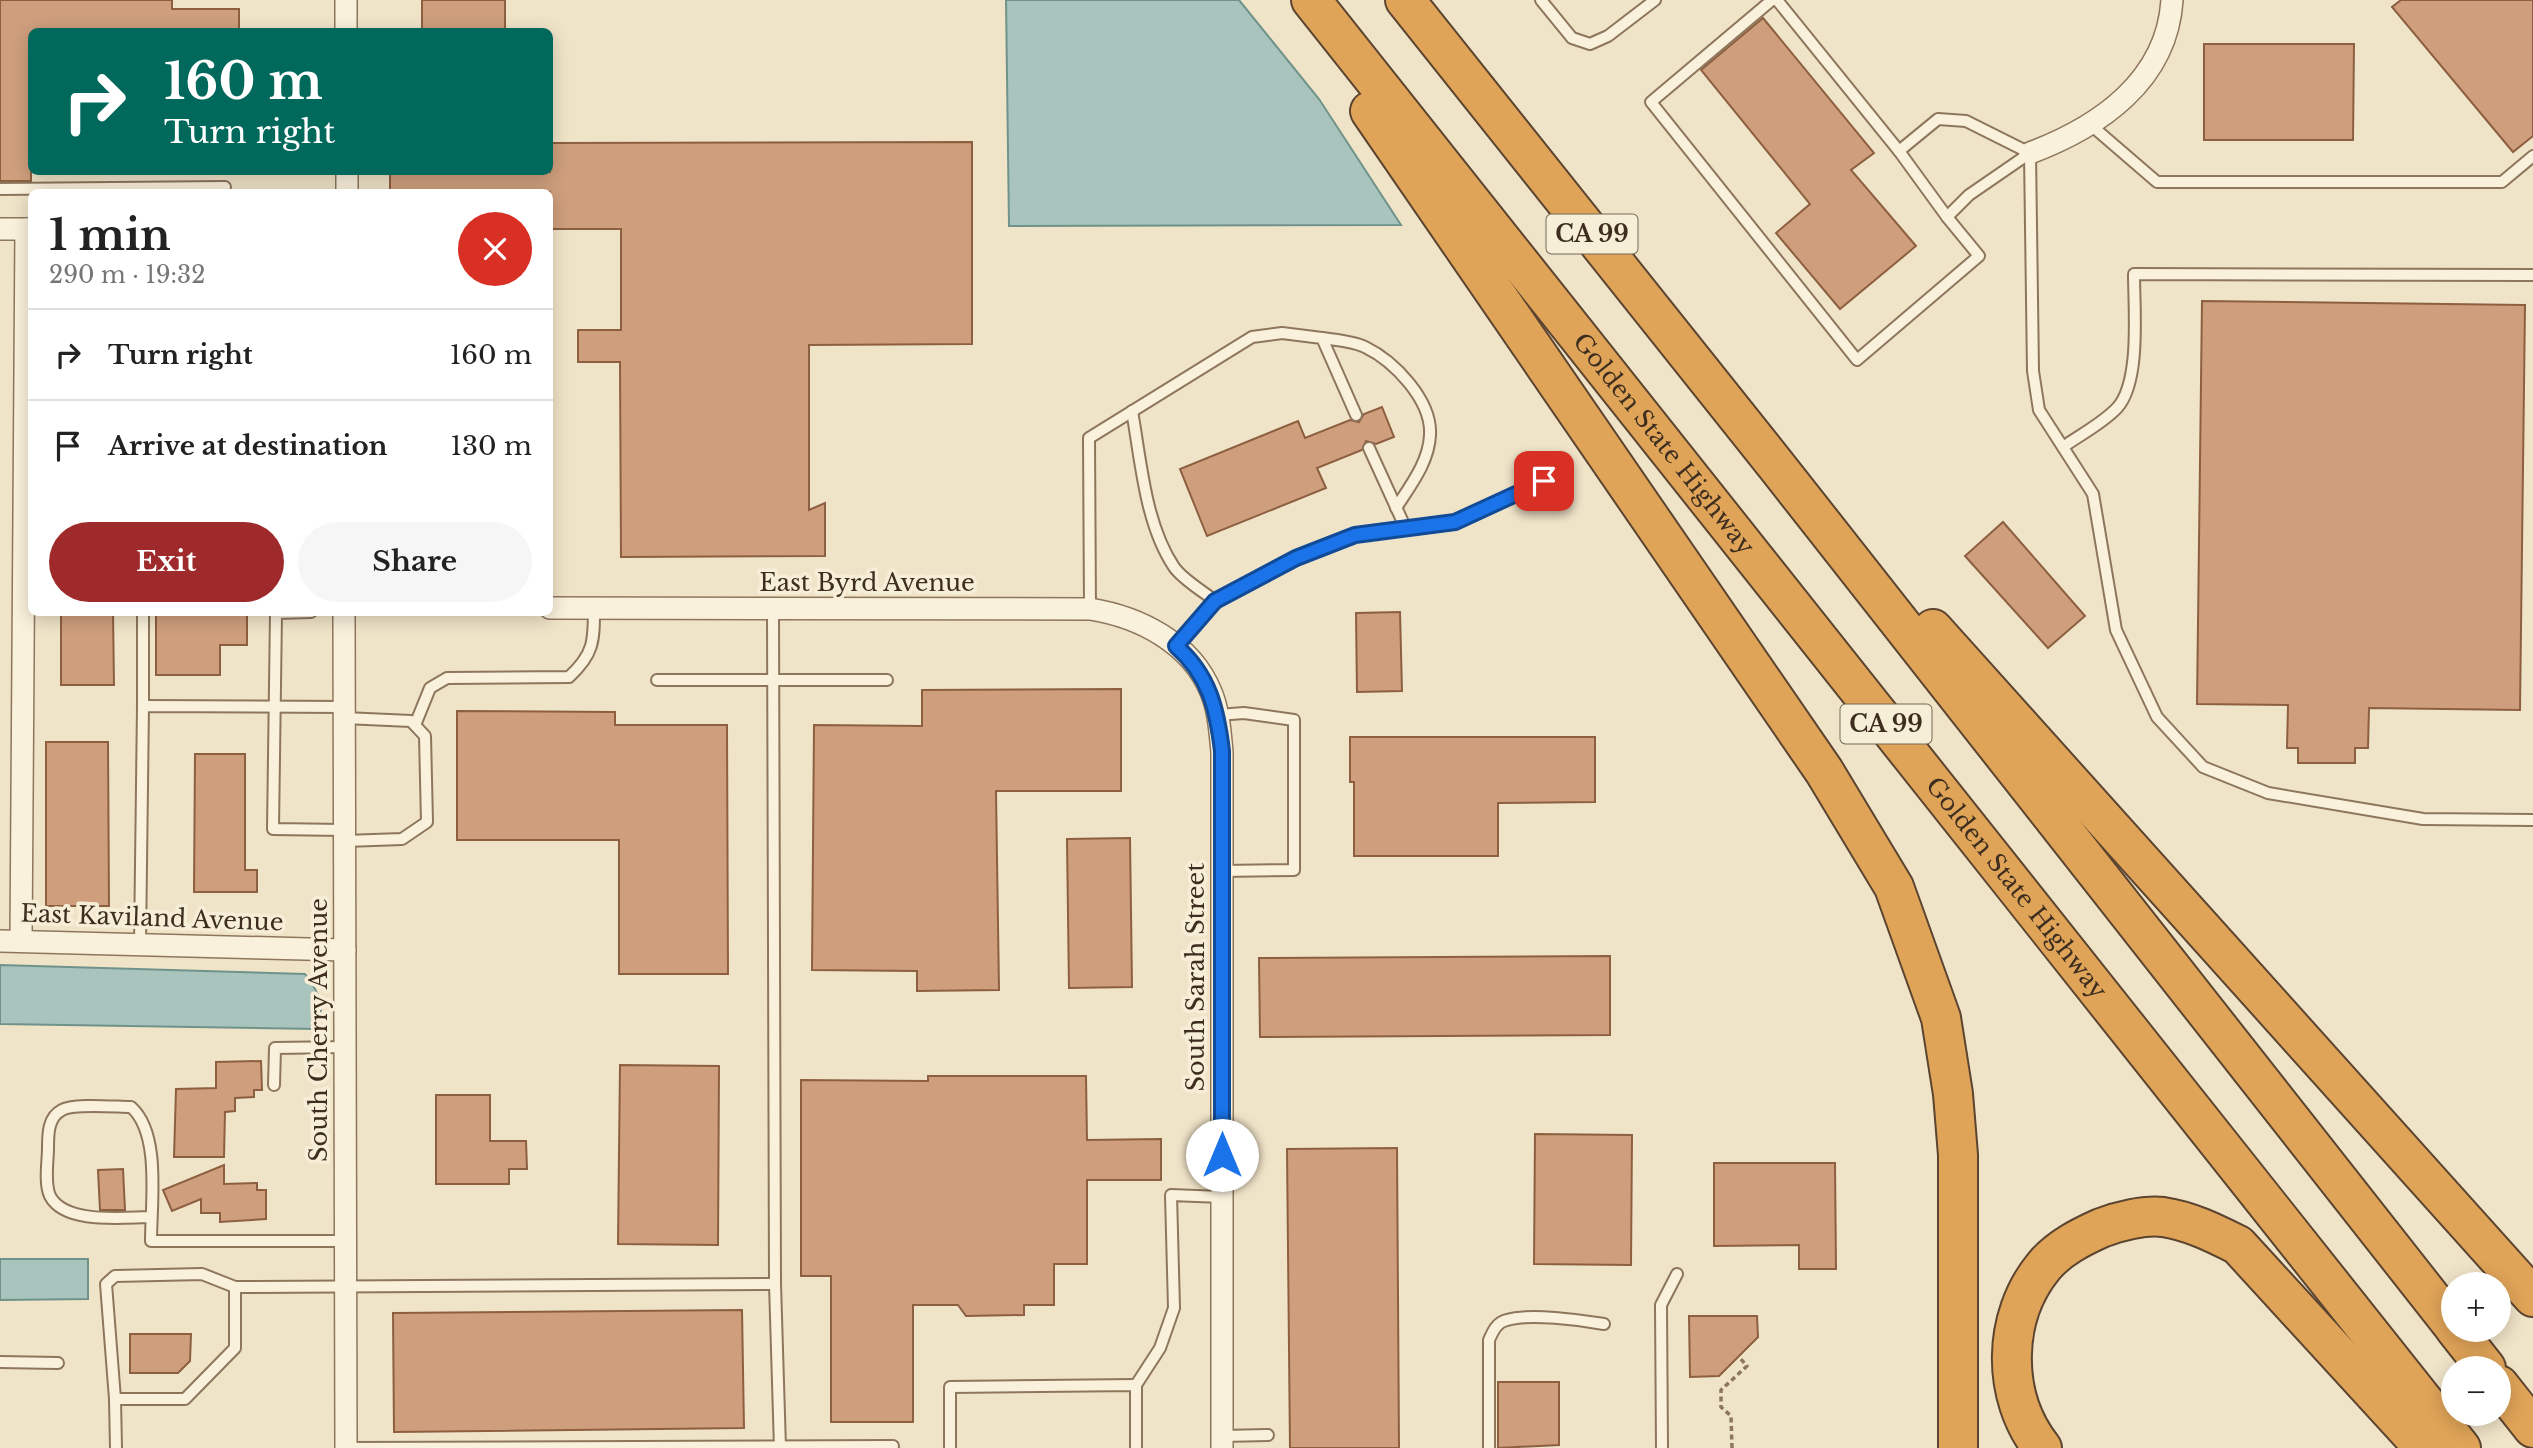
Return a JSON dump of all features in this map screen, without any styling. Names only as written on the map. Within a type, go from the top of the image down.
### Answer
[{"type":"highway","points":[[1293,0],[1824,771],[1894,887],[1941,1018],[1953,1094],[1958,1155],[1958,1448]]},
{"type":"highway","name":"Golden State Highway","points":[[1311,0],[2461,1448]]},
{"type":"highway","name":"CA 99","points":[[1405,0],[1779,469],[2441,1310]]},
{"type":"highway","points":[[1779,469],[1981,679],[2533,1297]]},
{"type":"highway","points":[[2042,1448],[2023,1415],[2012,1378],[2012,1337],[2023,1299],[2045,1265],[2077,1238],[2119,1221],[2162,1217],[2202,1227],[2238,1245],[2424,1448]]},
{"type":"highway","name":"CA 99","points":[[2466,1342],[2477,1356]]},
{"type":"highway","points":[[2511,1400],[2533,1428]]},
{"type":"street","points":[[346,0],[346,28]]},
{"type":"street","points":[[2030,153],[2092,126],[2141,82],[2167,33],[2172,0]]},
{"type":"street","points":[[0,229],[28,229]]},
{"type":"street","points":[[10,941],[28,266]]},
{"type":"street","name":"East Byrd Avenue","points":[[553,608],[1090,609],[1117,614],[1141,623],[1176,646]]},
{"type":"street","name":"South Cherry Avenue","points":[[344,616],[346,1448]]},
{"type":"street","name":"South Sarah Street","points":[[1176,646],[1202,675],[1218,715],[1222,751],[1222,1442]]},
{"type":"street","name":"East Kaviland Avenue","points":[[10,941],[345,950]]},
{"type":"lane","points":[[1541,0],[1572,38],[1590,44],[1608,36],[1655,0]]},
{"type":"lane","points":[[1774,0],[1899,151],[1979,256],[1857,360],[1651,103],[1774,0]]},
{"type":"lane","points":[[1899,151],[1938,119],[1966,121],[2030,153]]},
{"type":"lane","points":[[2092,126],[2157,182],[2502,182],[2533,156]]},
{"type":"lane","points":[[1947,217],[1969,195],[2030,153]]},
{"type":"lane","points":[[2030,153],[2033,371],[2039,410],[2093,494],[2116,630],[2157,717],[2203,767],[2268,793],[2423,819],[2533,820]]},
{"type":"lane","points":[[0,189],[225,187]]},
{"type":"lane","points":[[2063,447],[2117,408],[2128,387],[2132,363],[2134,274],[2533,275]]},
{"type":"lane","points":[[1090,609],[1089,438],[1252,337],[1282,333],[1364,346],[1410,385],[1426,410],[1430,435],[1422,467],[1396,508]]},
{"type":"lane","points":[[1322,338],[1356,415]]},
{"type":"lane","points":[[1132,411],[1145,482],[1161,544],[1176,569],[1215,601]]},
{"type":"lane","points":[[1370,448],[1406,529]]},
{"type":"lane","points":[[1176,646],[1215,601],[1308,553],[1355,535],[1455,522],[1544,481]]},
{"type":"lane","points":[[415,725],[430,688],[447,678],[569,677],[586,662],[594,640],[594,608]]},
{"type":"lane","points":[[773,609],[775,1284],[780,1447]]},
{"type":"lane","points":[[140,944],[144,616]]},
{"type":"lane","points":[[143,706],[275,706],[411,721],[425,736],[427,822],[402,839],[273,829],[275,706],[276,616]]},
{"type":"lane","points":[[657,680],[887,680]]},
{"type":"lane","points":[[1218,715],[1244,713],[1294,720],[1294,870],[1222,871]]},
{"type":"lane","points":[[274,1085],[275,1048],[345,1046]]},
{"type":"lane","points":[[151,1217],[84,1218],[58,1205],[50,1196],[48,1132],[53,1117],[64,1108],[131,1107],[139,1113],[150,1141],[151,1217],[151,1241],[346,1241]]},
{"type":"lane","points":[[1136,1448],[1136,1385],[1160,1348],[1174,1308],[1171,1195],[1222,1197]]},
{"type":"lane","points":[[116,1448],[106,1284],[115,1276],[202,1274],[235,1287],[775,1284]]},
{"type":"lane","points":[[1662,1448],[1661,1306],[1677,1274]]},
{"type":"lane","points":[[115,1399],[185,1399],[235,1348],[235,1287]]},
{"type":"lane","points":[[1489,1448],[1489,1340],[1494,1328],[1507,1320],[1575,1318],[1604,1324]]},
{"type":"lane","points":[[0,1362],[58,1363]]},
{"type":"lane","points":[[950,1448],[950,1387],[1136,1385]]},
{"type":"lane","points":[[1222,1442],[1268,1435]]},
{"type":"lane","points":[[346,1448],[893,1446]]},
{"type":"path","points":[[1731,1448],[1731,1416],[1721,1407],[1721,1390],[1747,1366],[1739,1357]]},
{"type":"water","points":[[1006,0],[1239,0],[1319,99],[1401,225],[1009,226]]},
{"type":"water","points":[[0,965],[305,974],[320,1000],[321,1013],[317,1029],[0,1024]]},
{"type":"water","points":[[0,1259],[88,1259],[88,1299],[0,1300]]},
{"type":"building","points":[[0,0],[172,0],[172,9],[239,9],[239,28],[28,28],[28,175],[31,175],[31,181],[0,181]]},
{"type":"building","points":[[422,0],[505,0],[505,28],[422,28]]},
{"type":"building","points":[[2401,0],[2533,0],[2533,136],[2513,152],[2392,7]]},
{"type":"building","points":[[1763,18],[1874,153],[1851,170],[1916,246],[1840,309],[1776,233],[1810,204],[1701,70]]},
{"type":"building","points":[[2204,44],[2354,44],[2353,140],[2204,140]]},
{"type":"building","points":[[972,142],[972,344],[809,345],[809,510],[825,503],[825,556],[621,557],[620,362],[578,362],[578,330],[621,330],[621,229],[553,229],[553,189],[390,189],[390,175],[553,175],[553,143]]},
{"type":"building","points":[[2202,301],[2525,305],[2520,710],[2369,708],[2368,748],[2355,748],[2355,763],[2298,763],[2298,748],[2287,748],[2288,705],[2197,704]]},
{"type":"building","points":[[1382,407],[1394,437],[1376,444],[1366,441],[1362,450],[1317,468],[1326,488],[1207,536],[1180,469],[1298,421],[1305,438],[1350,420],[1359,422],[1364,414]]},
{"type":"building","points":[[2003,522],[2085,616],[2048,648],[1965,556]]},
{"type":"building","points":[[1400,612],[1402,691],[1357,692],[1356,613]]},
{"type":"building","points":[[61,616],[113,616],[114,685],[61,685]]},
{"type":"building","points":[[156,616],[247,616],[247,645],[220,645],[220,675],[156,675]]},
{"type":"building","points":[[1121,689],[1121,791],[996,791],[999,990],[917,991],[917,971],[812,970],[814,725],[922,726],[922,690]]},
{"type":"building","points":[[457,711],[615,712],[615,725],[727,725],[728,974],[619,974],[619,840],[457,840]]},
{"type":"building","points":[[1350,737],[1595,737],[1595,802],[1498,803],[1498,856],[1354,856],[1354,782],[1350,782]]},
{"type":"building","points":[[46,742],[108,742],[109,906],[46,906]]},
{"type":"building","points":[[195,754],[245,754],[245,870],[257,870],[257,892],[194,892]]},
{"type":"building","points":[[1130,838],[1132,987],[1069,988],[1067,839]]},
{"type":"building","points":[[1610,956],[1610,1035],[1260,1037],[1259,958]]},
{"type":"building","points":[[261,1061],[262,1090],[254,1090],[254,1097],[235,1098],[235,1111],[225,1112],[224,1157],[174,1157],[176,1089],[216,1088],[216,1062]]},
{"type":"building","points":[[620,1065],[719,1066],[718,1245],[618,1244]]},
{"type":"building","points":[[928,1076],[1086,1076],[1087,1140],[1161,1139],[1161,1180],[1087,1180],[1087,1264],[1054,1264],[1054,1305],[1024,1305],[1024,1315],[966,1316],[958,1305],[913,1305],[913,1422],[831,1422],[831,1276],[801,1276],[801,1080],[928,1081]]},
{"type":"building","points":[[436,1095],[490,1095],[490,1141],[526,1141],[527,1169],[509,1169],[509,1184],[436,1184]]},
{"type":"building","points":[[1535,1134],[1632,1135],[1631,1265],[1534,1264]]},
{"type":"building","points":[[1397,1148],[1399,1448],[1290,1448],[1287,1149]]},
{"type":"building","points":[[1714,1163],[1835,1163],[1836,1269],[1799,1269],[1799,1245],[1714,1246]]},
{"type":"building","points":[[224,1165],[224,1184],[257,1183],[257,1190],[266,1190],[266,1219],[220,1222],[220,1213],[201,1213],[201,1199],[172,1211],[163,1190]]},
{"type":"building","points":[[123,1169],[125,1210],[100,1210],[98,1170]]},
{"type":"building","points":[[742,1310],[744,1428],[394,1432],[393,1313]]},
{"type":"building","points":[[1689,1316],[1757,1316],[1758,1337],[1719,1376],[1690,1377]]},
{"type":"building","points":[[130,1334],[191,1334],[190,1361],[178,1373],[130,1373]]},
{"type":"building","points":[[1498,1382],[1559,1382],[1559,1445],[1498,1448]]},
{"type":"route","points":[[1222,1155],[1222,751],[1218,715],[1211,692],[1190,659],[1176,646],[1215,601],[1296,558],[1355,535],[1455,522],[1544,481]]}]
